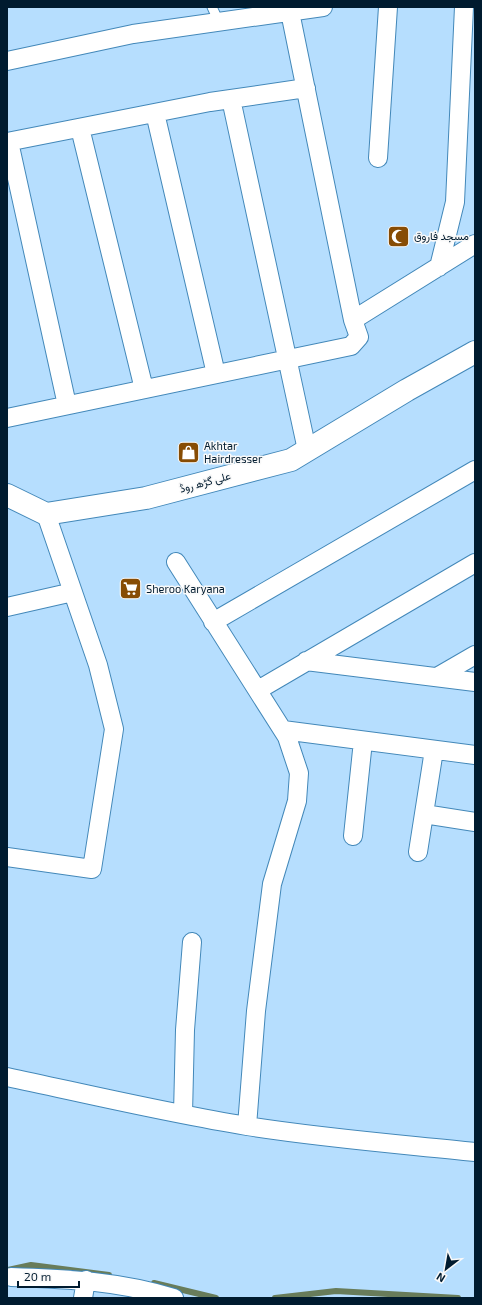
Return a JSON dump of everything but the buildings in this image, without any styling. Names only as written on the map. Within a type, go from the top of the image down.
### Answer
[{"type":"main road","name":"علی گڑھ روڈ","points":[[46,514],[146,498],[291,460],[407,390],[475,352]]},
{"type":"main road","points":[[7,494],[46,514]]},
{"type":"street","points":[[7,61],[133,34],[216,14],[290,12],[323,7]]},
{"type":"street","points":[[378,158],[388,7]]},
{"type":"street","points":[[438,267],[455,202],[464,7]]},
{"type":"street","points":[[7,418],[351,346],[359,337],[353,320],[290,12]]},
{"type":"street","points":[[67,405],[8,142],[231,99],[306,88]]},
{"type":"street","points":[[231,99],[307,450]]},
{"type":"street","points":[[155,113],[216,374]]},
{"type":"street","points":[[80,128],[144,389]]},
{"type":"street","points":[[353,320],[475,244]]},
{"type":"street","points":[[213,622],[475,470]]},
{"type":"street","points":[[7,857],[92,870],[114,729],[98,665],[46,514]]},
{"type":"street","points":[[176,562],[283,730],[287,737],[299,773],[296,801],[272,884],[256,1012],[247,1126]]},
{"type":"street","points":[[258,690],[475,562]]},
{"type":"street","points":[[7,608],[73,592]]},
{"type":"street","points":[[437,677],[475,655]]},
{"type":"street","points":[[306,661],[475,682]]},
{"type":"street","points":[[283,730],[475,755]]},
{"type":"street","points":[[353,836],[363,741]]},
{"type":"street","points":[[418,852],[434,750]]},
{"type":"street","points":[[424,814],[475,822]]},
{"type":"street","points":[[183,1114],[185,1030],[192,942]]},
{"type":"street","points":[[7,1077],[247,1126],[341,1138],[475,1152]]},
{"type":"street","points":[[11,1277],[86,1280],[129,1287],[174,1298]]},
{"type":"street","points":[[83,1298],[86,1280]]},
{"type":"waterway","points":[[8,1270],[31,1265],[109,1275]]},
{"type":"waterway","points":[[154,1283],[216,1298]]},
{"type":"waterway","points":[[275,1298],[336,1291],[458,1298]]},
{"type":"place","name":"مسجد فاروق","points":[[399,236]]},
{"type":"place","name":"Akhtar Hairdresser","points":[[188,452]]},
{"type":"place","name":"Sheroo Karyana","points":[[131,589]]}]
